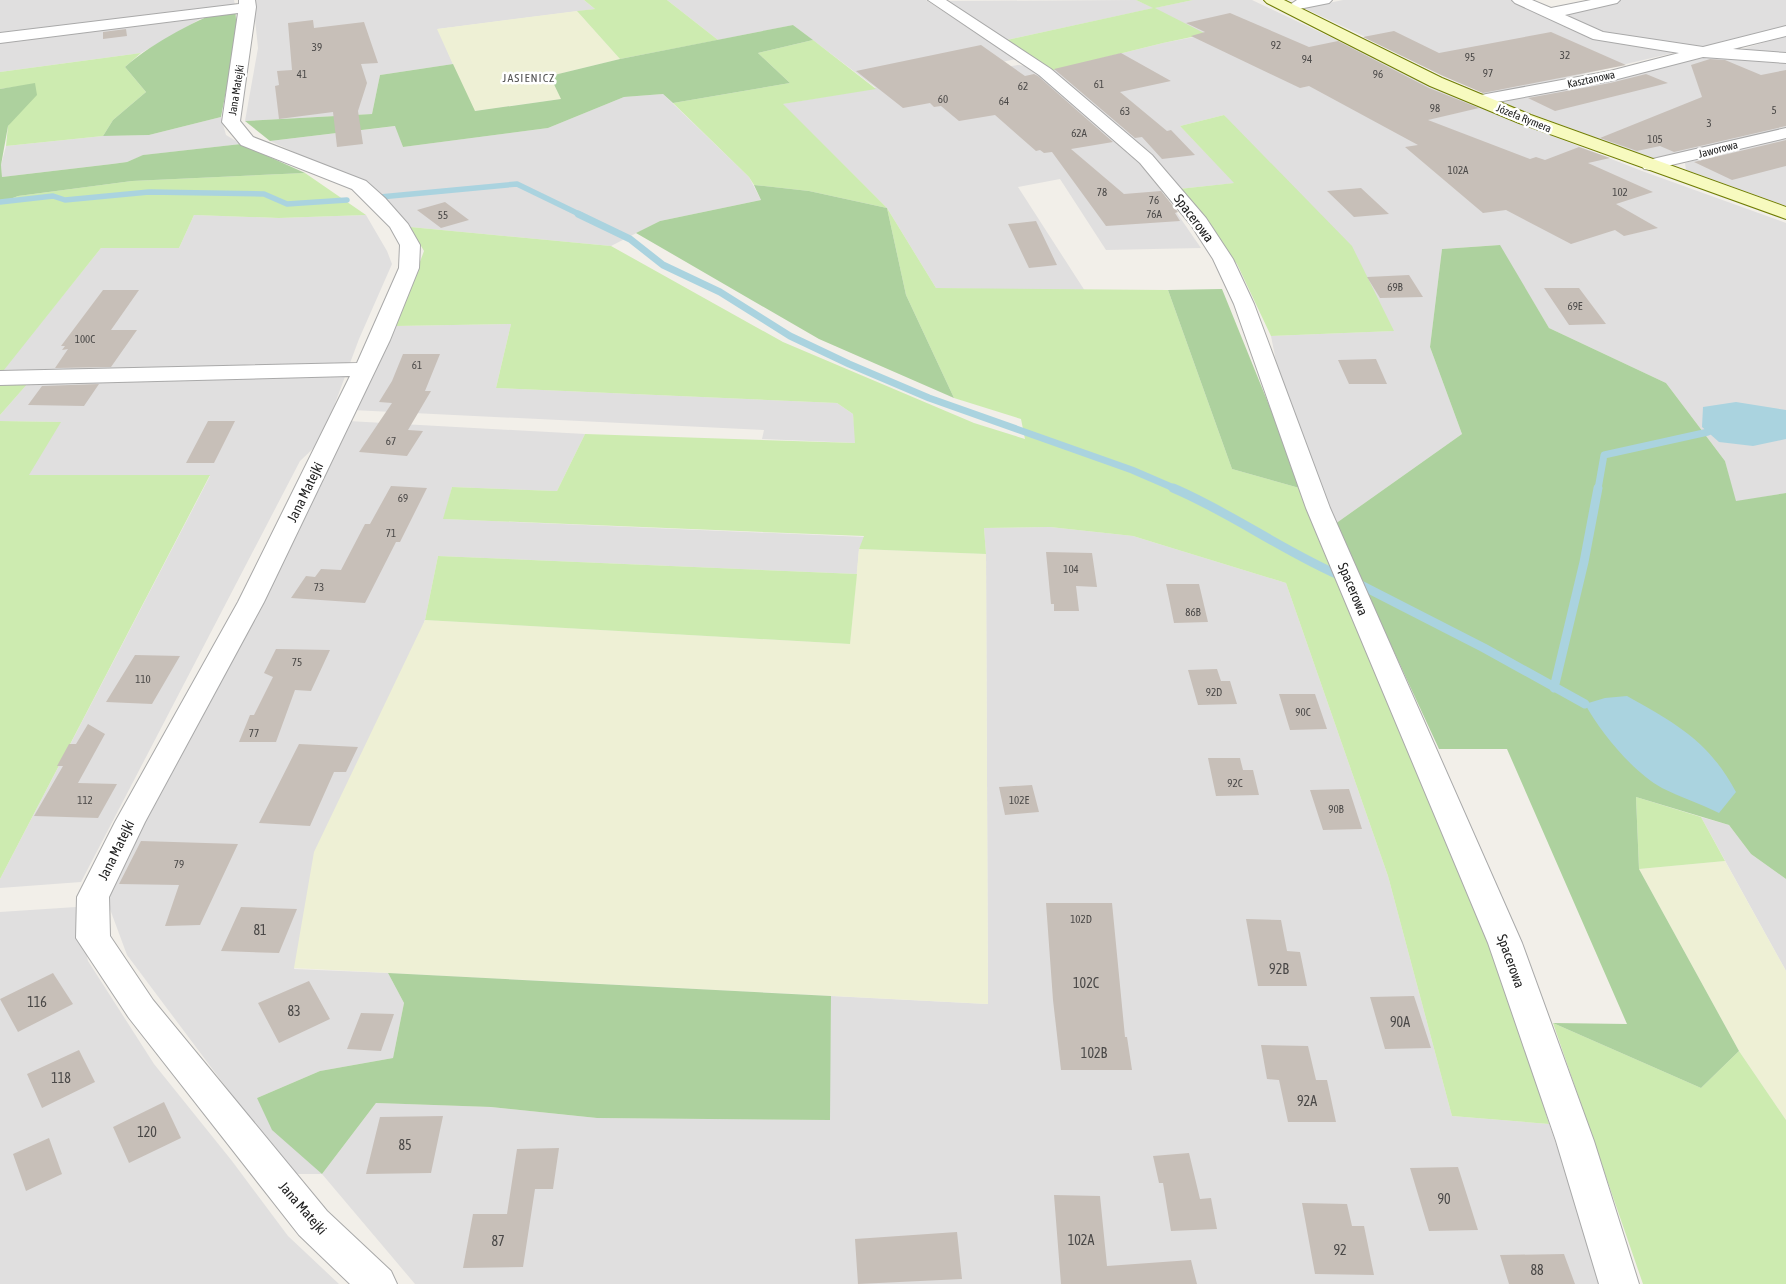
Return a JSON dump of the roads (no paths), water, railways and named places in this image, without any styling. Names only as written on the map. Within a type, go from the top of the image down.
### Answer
[{"type":"street","name":"Spacerowa","points":[[936,0],[1045,72],[1146,159],[1200,222],[1224,259],[1244,304],[1318,508],[1505,943],[1575,1141],[1620,1284]]},
{"type":"street","name":"Józefa Rymera","points":[[1272,0],[1436,82],[1650,165],[1786,213]]},
{"type":"street","points":[[1299,4],[1324,0]]},
{"type":"street","name":"Kasztanowa","points":[[1520,0],[1599,36],[1700,52],[1786,58]]},
{"type":"street","points":[[1551,13],[1612,0]]},
{"type":"street","points":[[0,38],[247,4]]},
{"type":"street","name":"Jana Matejki","points":[[247,4],[231,122],[247,141],[359,185],[398,224],[410,245],[409,268],[379,340],[251,602],[130,822],[93,897],[93,938],[141,1009],[313,1223],[377,1284]]},
{"type":"street","name":"Kasztanowa","points":[[1481,100],[1610,76],[1786,31]]},
{"type":"street","name":"Jaworowa","points":[[1650,165],[1786,132]]},
{"type":"street","points":[[0,378],[364,369]]},
{"type":"water","points":[[1736,402],[1786,410],[1786,439],[1753,446],[1719,442],[1702,427],[1703,407]]},
{"type":"water","points":[[1627,696],[1689,735],[1702,746],[1726,774],[1736,792],[1719,813],[1662,788],[1651,781],[1619,751],[1585,704],[1605,698]]},
{"type":"waterway","points":[[380,197],[517,184],[581,215]]},
{"type":"waterway","points":[[0,202],[53,196],[65,200],[149,192],[264,194],[287,204],[347,200]]},
{"type":"waterway","points":[[578,214],[630,239],[663,265],[720,292],[790,336],[849,364],[929,398],[1132,470],[1176,489]]},
{"type":"waterway","points":[[1598,489],[1604,455],[1708,432]]},
{"type":"waterway","points":[[1173,488],[1343,577]]},
{"type":"waterway","points":[[1554,687],[1584,562],[1598,488]]},
{"type":"waterway","points":[[1355,582],[1484,648],[1554,687]]},
{"type":"waterway","points":[[1554,687],[1585,704]]},
{"type":"district","name":"JASIENICZ","points":[[529,78]]}]
